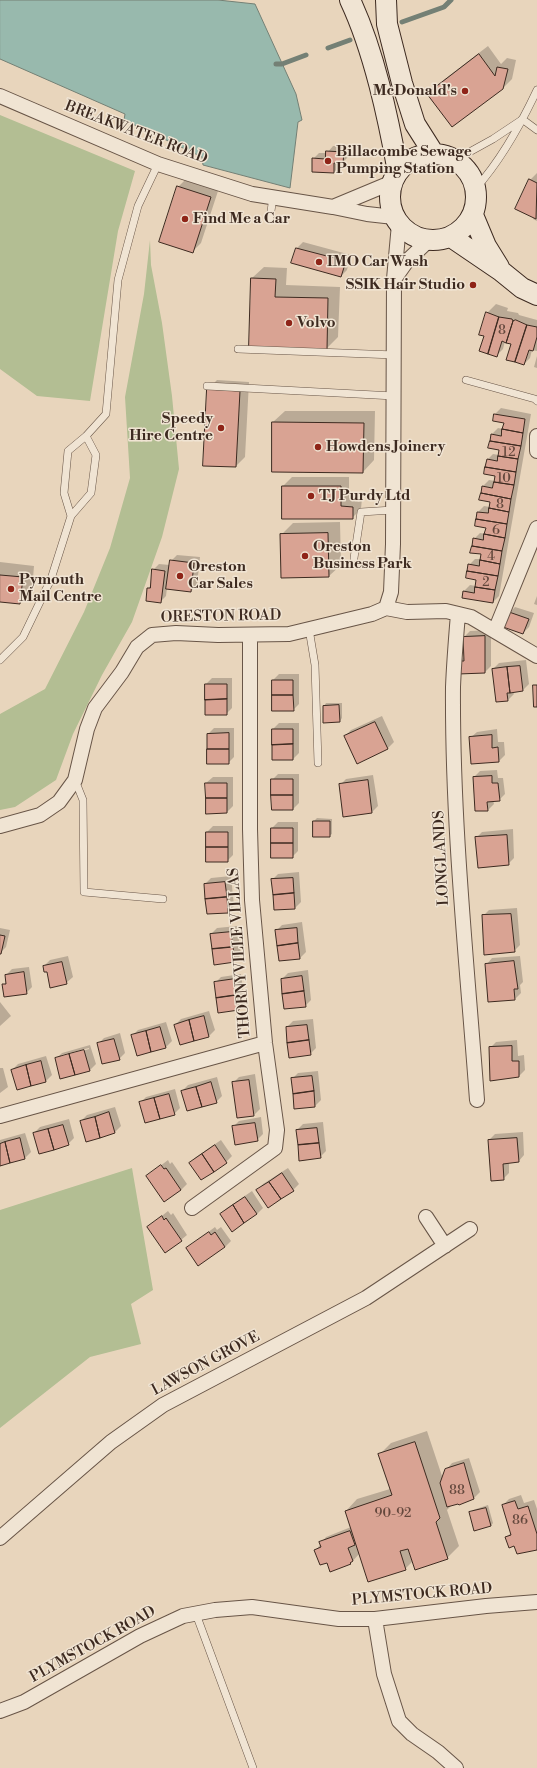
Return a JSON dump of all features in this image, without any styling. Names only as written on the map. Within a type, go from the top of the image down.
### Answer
[{"type":"street","points":[[333,207],[395,177],[408,162],[420,156],[434,154],[445,155],[464,167],[472,177],[476,188],[476,202],[473,215],[464,228],[451,237],[430,240],[418,238],[407,232],[397,220],[390,205],[390,194],[395,177],[390,126],[365,37],[350,0]]},
{"type":"street","points":[[386,0],[387,24],[402,83],[415,124],[434,154]]},
{"type":"street","name":"BREAKWATER ROAD","points":[[0,96],[158,164],[252,194],[333,207],[397,220]]},
{"type":"street","points":[[473,215],[486,246],[501,271]]},
{"type":"street","points":[[397,220],[394,279],[395,355],[391,592],[386,608],[407,612],[452,613],[471,617],[537,656]]},
{"type":"street","points":[[451,237],[501,271],[522,288],[537,295]]},
{"type":"street","points":[[394,279],[407,260],[430,240]]},
{"type":"street","points":[[537,436],[537,450]]},
{"type":"street","points":[[495,631],[537,528]]},
{"type":"street","name":"ORESTON ROAD","points":[[0,826],[40,815],[59,802],[75,780],[87,729],[95,708],[122,672],[137,646],[152,635],[176,633],[218,635],[289,634],[372,614],[386,608]]},
{"type":"street","name":"LONGLANDS","points":[[452,613],[456,819],[460,892],[477,1100]]},
{"type":"street","name":"THORNYVILLE VILLAS","points":[[0,1116],[265,1043],[252,900],[250,837],[250,635]]},
{"type":"street","points":[[192,1208],[275,1148],[277,1130],[265,1043]]},
{"type":"street","points":[[426,1217],[445,1246]]},
{"type":"street","name":"LAWSON GROVE","points":[[0,1538],[111,1442],[163,1405],[366,1298],[470,1229]]},
{"type":"street","name":"PLYMSTOCK ROAD","points":[[0,1711],[24,1702],[140,1636],[183,1616],[215,1610],[252,1607],[339,1619],[375,1619],[486,1606],[537,1602]]},
{"type":"street","points":[[375,1619],[384,1674],[399,1721],[412,1734],[438,1752],[456,1768]]},
{"type":"lane","points":[[476,188],[492,169],[522,119],[537,90]]},
{"type":"lane","points":[[522,119],[537,130]]},
{"type":"lane","points":[[455,160],[492,139],[522,119]]},
{"type":"lane","points":[[71,516],[64,493],[68,451],[86,436],[106,414],[118,280],[138,206],[158,164]]},
{"type":"lane","points":[[270,218],[273,197]]},
{"type":"lane","points":[[238,349],[395,355]]},
{"type":"lane","points":[[466,380],[537,401]]},
{"type":"lane","points":[[207,386],[394,396]]},
{"type":"lane","points":[[0,660],[24,637],[51,579],[71,516],[91,493],[96,455],[86,436]]},
{"type":"lane","points":[[354,558],[361,512],[393,510]]},
{"type":"lane","points":[[309,629],[315,665],[318,762]]},
{"type":"lane","points":[[75,780],[83,800],[84,892],[163,899]]},
{"type":"lane","points":[[196,1614],[253,1768]]},
{"type":"green space","points":[[0,115],[135,171],[118,231],[90,401],[37,396],[0,369]]},
{"type":"green space","points":[[150,240],[151,265],[162,323],[172,396],[179,469],[162,537],[132,622],[102,675],[73,734],[56,780],[15,807],[0,810],[0,714],[45,689],[84,612],[110,548],[130,478],[125,397],[144,294]]},
{"type":"green space","points":[[132,1168],[153,1290],[131,1304],[141,1344],[90,1357],[0,1428],[0,1210]]},
{"type":"water","points":[[0,0],[218,0],[255,4],[296,94],[302,120],[298,122],[290,188],[203,165],[202,157],[124,120],[125,114],[0,59]]},
{"type":"building","name":"McDonald's","points":[[479,54],[495,76],[497,67],[508,69],[503,89],[452,127],[427,94]]},
{"type":"building","name":"Billacombe Sewage Pumping Station","points":[[326,151],[344,152],[343,163],[334,163],[334,173],[312,172],[312,158],[325,159]]},
{"type":"building","points":[[529,179],[537,183],[536,219],[515,209]]},
{"type":"building","name":"Find Me a Car","points":[[177,186],[211,197],[193,253],[159,242]]},
{"type":"building","name":"IMO Car Wash","points":[[296,248],[346,261],[341,277],[291,263]]},
{"type":"building","name":"Volvo","points":[[251,278],[276,279],[275,297],[328,298],[327,350],[249,347]]},
{"type":"building","points":[[486,312],[499,317],[488,354],[479,351],[484,336],[479,335]]},
{"type":"building","points":[[499,317],[512,319],[513,321],[506,343],[502,341],[497,357],[488,354]]},
{"type":"building","points":[[516,320],[527,325],[515,362],[506,360],[511,344],[506,343],[513,321]]},
{"type":"building","points":[[527,325],[537,327],[537,337],[533,351],[529,350],[524,365],[515,362]]},
{"type":"building","name":"Speedy Hire Centre","points":[[207,389],[240,391],[236,467],[203,466]]},
{"type":"building","points":[[494,414],[525,419],[523,433],[502,429],[504,423],[493,421]]},
{"type":"building","name":"Howdens Joinery","points":[[272,422],[364,423],[363,473],[272,472]]},
{"type":"building","points":[[502,429],[523,433],[521,446],[490,441],[491,434],[501,436]]},
{"type":"building","points":[[490,441],[521,446],[518,459],[498,456],[499,450],[488,448]]},
{"type":"building","points":[[498,456],[518,459],[516,472],[485,467],[487,459],[497,461]]},
{"type":"building","points":[[485,467],[516,472],[514,485],[494,482],[495,476],[484,474]]},
{"type":"building","points":[[494,482],[514,485],[511,499],[481,493],[482,486],[492,488]]},
{"type":"building","name":"TJ Purdy Ltd","points":[[282,486],[341,486],[341,506],[353,507],[353,519],[282,519]]},
{"type":"building","points":[[481,493],[511,499],[509,512],[489,508],[490,502],[479,500]]},
{"type":"building","points":[[489,508],[509,512],[507,524],[476,519],[477,512],[488,513]]},
{"type":"building","points":[[476,519],[507,524],[505,538],[484,534],[486,528],[475,526]]},
{"type":"building","name":"Oreston Business Park","points":[[328,533],[329,577],[281,578],[280,534]]},
{"type":"building","points":[[484,534],[505,538],[502,551],[472,546],[473,538],[483,540]]},
{"type":"building","points":[[472,546],[502,551],[500,564],[480,560],[481,554],[470,553]]},
{"type":"building","name":"Oreston Car Sales","points":[[170,560],[194,563],[191,592],[166,589]]},
{"type":"building","points":[[480,560],[500,564],[498,576],[467,571],[468,564],[479,566]]},
{"type":"building","points":[[152,569],[165,571],[161,603],[146,601],[147,588],[150,588]]},
{"type":"building","points":[[467,571],[498,576],[495,590],[475,587],[476,580],[466,578]]},
{"type":"building","name":"Pymouth Mail Centre","points":[[0,575],[23,577],[20,604],[0,602]]},
{"type":"building","points":[[475,587],[495,590],[493,603],[462,598],[463,591],[474,593]]},
{"type":"building","points":[[509,612],[529,619],[523,634],[503,627]]},
{"type":"building","points":[[485,636],[485,673],[458,674],[458,661],[464,661],[463,637]]},
{"type":"building","points":[[520,666],[523,691],[510,693],[507,667]]},
{"type":"building","points":[[507,667],[510,693],[507,693],[508,701],[496,702],[492,669]]},
{"type":"building","points":[[272,680],[293,680],[293,695],[272,695]]},
{"type":"building","points":[[205,684],[227,684],[227,699],[205,700]]},
{"type":"building","points":[[533,685],[537,685],[537,707],[534,707]]},
{"type":"building","points":[[272,695],[293,695],[294,711],[272,711]]},
{"type":"building","points":[[227,699],[227,715],[205,715],[205,700]]},
{"type":"building","points":[[339,705],[340,722],[323,723],[323,706]]},
{"type":"building","points":[[375,722],[388,749],[357,764],[344,736]]},
{"type":"building","points":[[272,729],[293,729],[293,744],[272,745]]},
{"type":"building","points":[[229,733],[229,749],[207,749],[207,734]]},
{"type":"building","points":[[492,735],[492,748],[498,747],[499,762],[471,764],[469,737]]},
{"type":"building","points":[[293,744],[293,760],[272,760],[272,745]]},
{"type":"building","points":[[207,749],[229,749],[229,764],[207,764]]},
{"type":"building","points":[[492,776],[492,783],[498,783],[500,801],[487,802],[488,811],[475,811],[473,777]]},
{"type":"building","points":[[271,779],[293,779],[293,795],[271,795]]},
{"type":"building","points":[[368,780],[372,813],[343,817],[339,784]]},
{"type":"building","points":[[205,783],[227,783],[227,798],[206,798]]},
{"type":"building","points":[[271,795],[293,795],[293,810],[272,810]]},
{"type":"building","points":[[206,798],[227,798],[227,813],[206,814]]},
{"type":"building","points":[[313,821],[330,821],[330,837],[313,837]]},
{"type":"building","points":[[271,828],[293,828],[293,843],[271,843]]},
{"type":"building","points":[[206,832],[228,832],[228,847],[206,847]]},
{"type":"building","points":[[507,835],[509,865],[478,868],[475,837]]},
{"type":"building","points":[[271,843],[293,843],[293,858],[271,858]]},
{"type":"building","points":[[206,847],[228,847],[228,862],[206,862]]},
{"type":"building","points":[[293,878],[294,893],[273,895],[271,879]]},
{"type":"building","points":[[225,882],[227,897],[205,899],[204,884]]},
{"type":"building","points":[[294,893],[295,909],[274,910],[273,895]]},
{"type":"building","points":[[227,897],[228,913],[207,914],[205,899]]},
{"type":"building","points":[[511,914],[515,952],[484,955],[482,915]]},
{"type":"building","points":[[297,928],[298,943],[277,946],[275,930]]},
{"type":"building","points":[[231,932],[233,947],[212,949],[210,934]]},
{"type":"building","points":[[0,935],[5,936],[1,954],[0,954]]},
{"type":"building","points":[[298,943],[300,959],[279,961],[277,946]]},
{"type":"building","points":[[233,947],[235,962],[214,965],[212,949]]},
{"type":"building","points":[[514,961],[518,989],[514,989],[515,1000],[488,1002],[485,964]]},
{"type":"building","points":[[62,962],[67,984],[50,988],[47,972],[44,972],[43,966]]},
{"type":"building","points":[[24,972],[27,994],[4,997],[2,984],[6,984],[5,975]]},
{"type":"building","points":[[302,976],[304,991],[282,994],[281,979]]},
{"type":"building","points":[[235,979],[237,995],[216,998],[214,982]]},
{"type":"building","points":[[304,991],[306,1007],[284,1009],[282,994]]},
{"type":"building","points":[[237,995],[239,1010],[218,1013],[216,998]]},
{"type":"building","points":[[204,1016],[209,1037],[194,1041],[189,1020]]},
{"type":"building","points":[[189,1020],[194,1041],[180,1045],[174,1025]]},
{"type":"building","points":[[307,1025],[309,1040],[287,1043],[286,1027]]},
{"type":"building","points":[[160,1027],[166,1048],[151,1052],[146,1031]]},
{"type":"building","points":[[146,1031],[151,1052],[137,1056],[131,1035]]},
{"type":"building","points":[[114,1039],[120,1060],[102,1064],[97,1043]]},
{"type":"building","points":[[309,1040],[311,1055],[289,1058],[287,1043]]},
{"type":"building","points":[[512,1046],[512,1061],[519,1061],[519,1077],[490,1081],[489,1047]]},
{"type":"building","points":[[84,1050],[90,1071],[75,1075],[69,1054]]},
{"type":"building","points":[[69,1054],[75,1075],[60,1079],[55,1058]]},
{"type":"building","points":[[41,1061],[46,1082],[31,1086],[26,1065]]},
{"type":"building","points":[[26,1065],[31,1086],[17,1090],[11,1070]]},
{"type":"building","points":[[312,1076],[314,1091],[293,1094],[291,1078]]},
{"type":"building","points":[[249,1080],[254,1116],[237,1118],[232,1082]]},
{"type":"building","points":[[211,1082],[217,1103],[202,1107],[196,1087]]},
{"type":"building","points":[[196,1087],[202,1107],[187,1111],[181,1091]]},
{"type":"building","points":[[314,1091],[315,1107],[294,1109],[293,1094]]},
{"type":"building","points":[[169,1094],[175,1115],[160,1119],[154,1098]]},
{"type":"building","points":[[154,1098],[160,1119],[145,1123],[139,1102]]},
{"type":"building","points":[[109,1112],[115,1133],[100,1138],[95,1117]]},
{"type":"building","points":[[95,1117],[100,1138],[86,1142],[80,1121]]},
{"type":"building","points":[[255,1123],[258,1141],[235,1145],[232,1126]]},
{"type":"building","points":[[63,1125],[69,1145],[54,1150],[48,1129]]},
{"type":"building","points":[[317,1128],[319,1143],[298,1145],[296,1130]]},
{"type":"building","points":[[48,1129],[54,1150],[39,1154],[33,1133]]},
{"type":"building","points":[[20,1138],[25,1159],[10,1163],[5,1142]]},
{"type":"building","points":[[517,1138],[519,1162],[503,1164],[504,1180],[491,1181],[488,1140]]},
{"type":"building","points":[[5,1142],[10,1163],[0,1166],[0,1144]]},
{"type":"building","points":[[319,1143],[321,1158],[299,1161],[298,1145]]},
{"type":"building","points":[[215,1145],[227,1163],[214,1172],[202,1154]]},
{"type":"building","points":[[202,1154],[214,1172],[201,1180],[189,1163]]},
{"type":"building","points":[[161,1165],[164,1169],[166,1168],[181,1190],[164,1202],[146,1176]]},
{"type":"building","points":[[282,1173],[294,1191],[281,1199],[269,1182]]},
{"type":"building","points":[[269,1182],[281,1199],[268,1208],[256,1190]]},
{"type":"building","points":[[245,1197],[257,1214],[244,1223],[233,1205]]},
{"type":"building","points":[[233,1205],[244,1223],[232,1232],[220,1214]]},
{"type":"building","points":[[162,1216],[164,1220],[166,1218],[182,1241],[165,1253],[147,1227]]},
{"type":"building","points":[[209,1232],[211,1235],[215,1232],[225,1247],[198,1266],[186,1248]]},
{"type":"building","points":[[415,1442],[440,1518],[436,1522],[448,1559],[415,1570],[408,1549],[400,1551],[406,1570],[368,1582],[345,1511],[392,1495],[378,1454]]},
{"type":"building","points":[[464,1463],[474,1499],[459,1505],[447,1507],[440,1483],[445,1469]]},
{"type":"building","points":[[515,1501],[518,1509],[528,1506],[537,1534],[537,1550],[517,1554],[514,1546],[509,1548],[505,1537],[511,1535],[502,1505]]},
{"type":"building","points":[[486,1508],[491,1526],[474,1531],[469,1512]]},
{"type":"building","points":[[350,1531],[355,1545],[348,1548],[353,1561],[350,1563],[351,1564],[330,1572],[327,1563],[320,1565],[314,1550],[321,1547],[319,1542]]},
{"type":"waterway","points":[[402,22],[444,7],[451,0]]},
{"type":"waterway","points":[[328,48],[350,40]]},
{"type":"waterway","points":[[276,64],[282,64],[306,55]]},
{"type":"place","name":"McDonald's","points":[[465,91]]},
{"type":"place","name":"Billacombe Sewage Pumping Station","points":[[328,161]]},
{"type":"place","name":"Find Me a Car","points":[[185,219]]},
{"type":"place","name":"IMO Car Wash","points":[[319,262]]},
{"type":"place","name":"SSIK Hair Studio","points":[[473,285]]},
{"type":"place","name":"Volvo","points":[[289,323]]},
{"type":"place","name":"Speedy Hire Centre","points":[[221,428]]},
{"type":"place","name":"Howdens Joinery","points":[[318,447]]},
{"type":"place","name":"TJ Purdy Ltd","points":[[311,496]]},
{"type":"place","name":"Oreston Business Park","points":[[305,556]]},
{"type":"place","name":"Oreston Car Sales","points":[[180,576]]},
{"type":"place","name":"Pymouth Mail Centre","points":[[11,589]]}]
